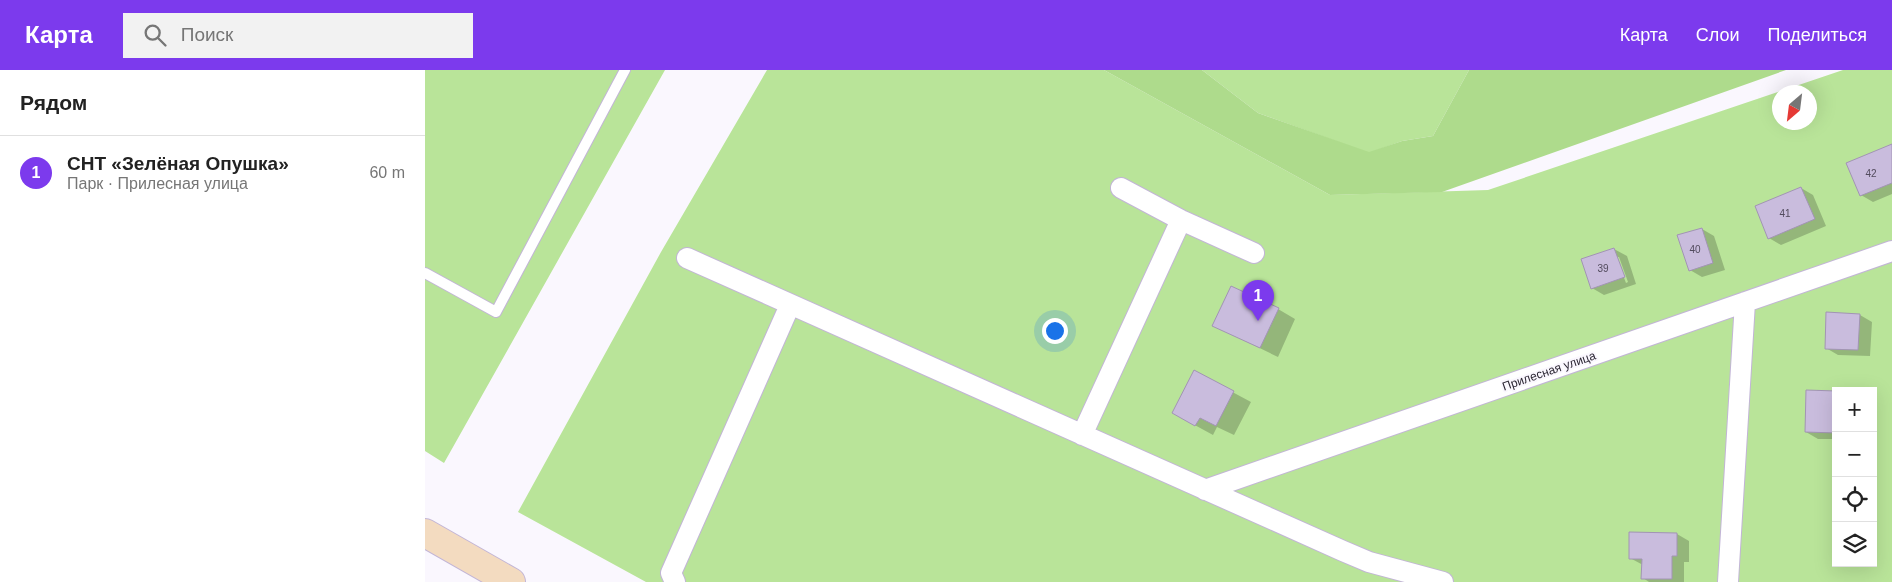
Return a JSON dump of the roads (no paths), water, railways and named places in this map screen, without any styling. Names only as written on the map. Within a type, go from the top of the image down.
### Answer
[{"type":"street","points":[[1121,188],[1181,220],[1254,253]]},
{"type":"street","points":[[1082,435],[1181,220]]},
{"type":"street","name":"Прилесная улица","points":[[1205,490],[1892,252]]},
{"type":"street","points":[[687,258],[1369,562],[1443,582]]},
{"type":"street","points":[[1728,582],[1745,302]]},
{"type":"street","points":[[675,582],[671,573],[790,305]]},
{"type":"street","points":[[425,533],[511,582]]},
{"type":"lane","points":[[425,273],[496,312],[625,70]]},
{"type":"place","name":"СНТ «Зелёная Опушка»","points":[[1258,321]]}]
